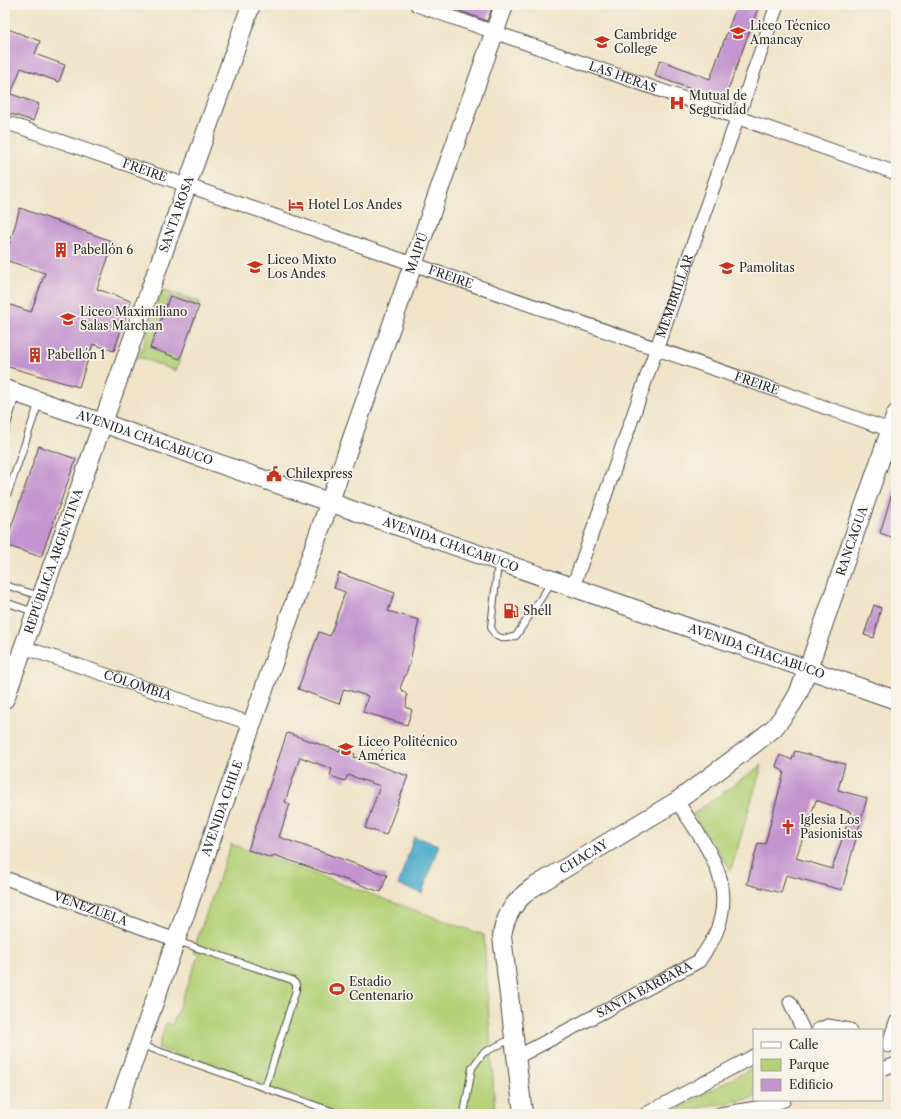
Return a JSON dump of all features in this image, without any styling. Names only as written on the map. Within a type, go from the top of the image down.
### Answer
[{"type":"main road","name":"SANTA ROSA","points":[[102,423],[251,5]]},
{"type":"main road","name":"MAIPÚ","points":[[329,502],[504,5]]},
{"type":"main road","name":"AVENIDA CHACABUCO","points":[[11,391],[896,700]]},
{"type":"main road","name":"REPÚBLICA ARGENTINA","points":[[5,699],[102,423]]},
{"type":"main road","name":"RANCAGUA","points":[[808,669],[894,425]]},
{"type":"main road","name":"AVENIDA CHILE","points":[[115,1114],[329,502]]},
{"type":"main road","name":"CHACAY","points":[[523,1114],[502,936],[506,920],[513,905],[532,888],[677,801],[774,728],[798,694],[808,669]]},
{"type":"street","name":"LAS HERAS","points":[[417,5],[896,173]]},
{"type":"street","name":"MEMBRILLAR","points":[[573,587],[778,5]]},
{"type":"street","name":"FREIRE","points":[[5,122],[657,349],[894,425]]},
{"type":"street","name":"COLOMBIA","points":[[23,647],[252,724]]},
{"type":"street","name":"SANTA BÁRBARA","points":[[517,1057],[699,962],[715,935],[724,901],[717,865],[677,801]]},
{"type":"street","name":"VENEZUELA","points":[[5,878],[176,940]]},
{"type":"street","points":[[790,1002],[803,1029]]},
{"type":"street","points":[[889,1046],[896,1022]]},
{"type":"street","points":[[820,1029],[828,1026],[844,1029]]},
{"type":"street","points":[[646,1114],[753,1057]]},
{"type":"street","points":[[883,1069],[896,1064]]},
{"type":"street","points":[[720,1114],[763,1107],[781,1101]]},
{"type":"lane","points":[[5,431],[11,391]]},
{"type":"lane","points":[[5,496],[8,493],[39,401]]},
{"type":"lane","points":[[498,561],[491,627],[493,634],[500,638],[508,639],[516,636],[553,580]]},
{"type":"lane","points":[[5,585],[38,605]]},
{"type":"lane","points":[[5,602],[38,605]]},
{"type":"lane","points":[[176,940],[292,980],[296,984],[296,990],[265,1088]]},
{"type":"lane","points":[[464,1114],[472,1068],[483,1053],[515,1037]]},
{"type":"lane","points":[[139,1044],[340,1114]]},
{"type":"green space","points":[[163,289],[200,302],[199,306],[170,296],[151,348],[180,359],[176,371],[139,357]]},
{"type":"green space","points":[[762,765],[731,870],[693,814]]},
{"type":"green space","name":"Estadio Centenario","points":[[231,844],[484,935],[495,1114],[342,1114],[158,1048],[166,1023],[172,1025],[199,954],[193,951]]},
{"type":"green space","points":[[753,1067],[753,1098],[668,1114]]},
{"type":"water","points":[[414,837],[439,845],[422,893],[398,885]]},
{"type":"building","points":[[444,5],[493,5],[487,21]]},
{"type":"building","name":"Liceo Técnico Amancay","points":[[737,5],[759,5],[724,101],[655,76],[660,60],[710,79]]},
{"type":"building","points":[[5,28],[40,41],[35,54],[65,65],[59,82],[21,68],[11,94],[39,104],[33,121],[5,112]]},
{"type":"building","name":"Liceo Maximiliano Salas Marchan","points":[[20,208],[114,242],[97,289],[131,301],[114,351],[93,344],[79,387],[5,366],[5,303],[31,312],[45,273],[5,260]]},
{"type":"building","points":[[170,296],[199,306],[180,359],[150,348]]},
{"type":"building","points":[[39,446],[76,459],[41,557],[5,545]]},
{"type":"building","points":[[893,490],[896,491],[896,532],[894,538],[880,533]]},
{"type":"building","points":[[339,573],[395,593],[388,611],[419,620],[409,666],[400,688],[407,695],[406,707],[412,710],[407,725],[363,712],[368,696],[344,689],[339,704],[298,689],[319,632],[330,636],[345,592],[334,588]]},
{"type":"building","points":[[874,605],[881,608],[874,638],[864,635]]},
{"type":"building","points":[[287,733],[339,751],[340,749],[355,754],[354,757],[408,776],[386,835],[365,828],[380,786],[348,775],[345,781],[330,776],[332,769],[300,757],[285,802],[290,804],[279,837],[387,875],[381,892],[274,855],[272,858],[248,850]]},
{"type":"building","name":"Iglesia Los Pasionistas","points":[[795,751],[845,764],[838,790],[867,798],[842,890],[786,875],[781,893],[747,884],[758,843],[765,844],[784,772],[776,766],[780,755],[792,760]],"holes":[[[816,800],[851,812],[832,869],[796,858]]]},
{"type":"place","name":"Liceo Técnico Amancay","points":[[738,33]]},
{"type":"place","name":"Cambridge College","points":[[602,42]]},
{"type":"place","name":"Mutual de Seguridad","points":[[677,103]]},
{"type":"place","name":"Hotel Los Andes","points":[[296,205]]},
{"type":"place","name":"Pabellón 6","points":[[61,250]]},
{"type":"place","name":"Liceo Mixto Los Andes","points":[[255,267]]},
{"type":"place","name":"Pamolitas","points":[[727,268]]},
{"type":"place","name":"Liceo Maximiliano Salas Marchan","points":[[68,319]]},
{"type":"place","name":"Pabellón 1","points":[[35,355]]},
{"type":"place","name":"Chilexpress","points":[[274,474]]},
{"type":"place","name":"Shell","points":[[511,611]]},
{"type":"place","name":"Liceo Politécnico América","points":[[346,749]]},
{"type":"place","name":"Iglesia Los Pasionistas","points":[[788,827]]},
{"type":"place","name":"Estadio Centenario","points":[[337,989]]}]
